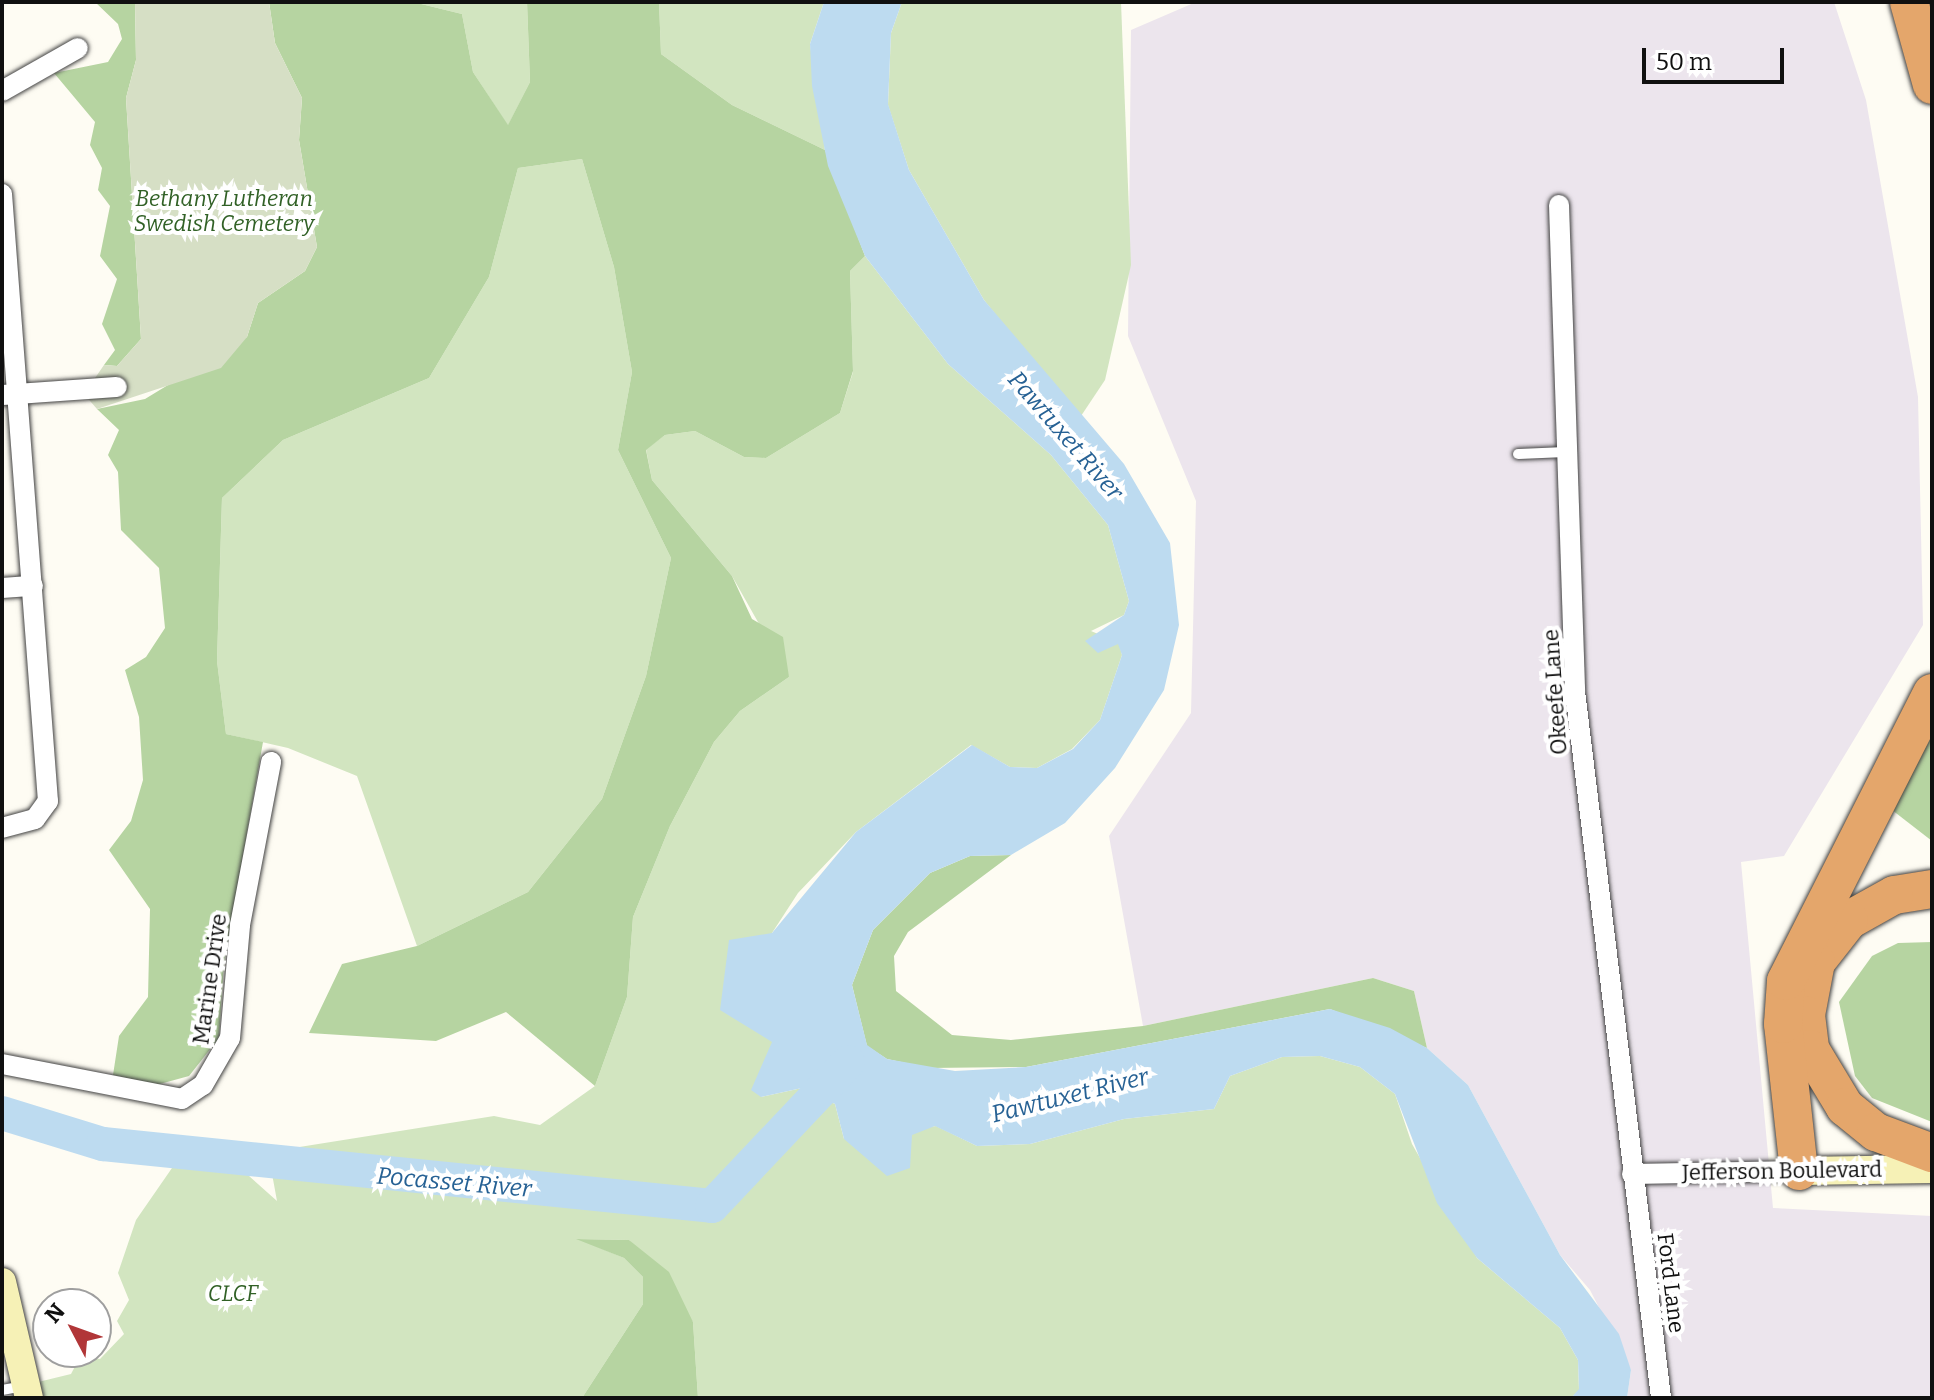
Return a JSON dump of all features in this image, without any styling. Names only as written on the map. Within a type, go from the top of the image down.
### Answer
[{"type":"highway","points":[[1909,2],[1932,85]]},
{"type":"highway","points":[[1813,1170],[1783,1024],[1786,981],[1932,693]]},
{"type":"highway","points":[[1813,1170],[1807,998],[1825,947],[1879,901],[1932,889]]},
{"type":"highway","points":[[1810,1049],[1833,1094],[1859,1121],[1932,1153]]},
{"type":"main road","name":"Jefferson Boulevard","points":[[1813,1170],[1932,1169]]},
{"type":"main road","points":[[2,1282],[19,1391]]},
{"type":"street","points":[[2,91],[78,48]]},
{"type":"street","points":[[2,194],[11,394],[33,586],[48,801],[35,819],[2,828]]},
{"type":"street","name":"Okeefe Lane","points":[[1559,205],[1575,691],[1632,1174]]},
{"type":"street","points":[[11,394],[117,387]]},
{"type":"street","points":[[2,588],[33,586]]},
{"type":"street","name":"Marine Drive","points":[[2,1064],[182,1099],[211,1075],[230,1038],[240,925],[271,762]]},
{"type":"street","name":"Jefferson Boulevard","points":[[1632,1174],[1813,1170]]},
{"type":"street","name":"Ford Lane","points":[[1632,1174],[1661,1398]]},
{"type":"lane","points":[[1518,454],[1566,452]]},
{"type":"shaded area","points":[[1196,2],[1834,2],[1866,100],[1918,397],[1923,625],[1784,856],[1741,862],[1773,1208],[1932,1216],[1932,1398],[1627,1398],[1631,1370],[1590,1290],[1560,1255],[1468,1085],[1427,1048],[1414,991],[1373,978],[1143,1026],[1109,836],[1191,713],[1196,501],[1128,336],[1131,30]]},
{"type":"green space","points":[[95,2],[135,2],[136,60],[126,98],[141,339],[117,366],[104,365],[115,350],[102,324],[117,279],[100,256],[110,206],[98,190],[102,168],[90,145],[95,122],[54,73],[108,62],[122,39],[118,24]]},
{"type":"green space","name":"Bethany Lutheran Swedish Cemetery","points":[[135,2],[269,2],[275,43],[302,98],[299,140],[317,247],[305,271],[258,303],[247,337],[221,368],[97,409],[84,394],[104,365],[117,366],[141,339],[126,98],[136,60]]},
{"type":"green space","points":[[269,2],[413,2],[462,14],[473,72],[508,125],[530,82],[527,2],[659,2],[661,54],[732,105],[825,150],[865,256],[850,271],[853,371],[840,413],[766,458],[744,457],[695,431],[665,435],[646,450],[652,480],[732,576],[752,619],[783,637],[789,677],[740,711],[714,742],[670,826],[633,917],[627,997],[595,1086],[506,1012],[436,1041],[309,1033],[342,964],[417,946],[528,892],[602,799],[646,676],[671,558],[618,450],[632,372],[614,267],[582,159],[518,168],[489,277],[429,378],[283,440],[222,498],[217,661],[226,734],[263,742],[224,963],[219,1038],[189,1076],[156,1085],[113,1075],[119,1036],[148,997],[150,909],[109,850],[131,821],[143,780],[139,717],[125,670],[146,657],[165,628],[159,568],[121,530],[118,472],[108,455],[119,430],[97,409],[145,399],[247,337],[258,303],[305,271],[317,247],[299,140],[302,98],[275,43]]},
{"type":"green space","points":[[413,2],[527,2],[530,82],[508,126],[473,72],[462,14]]},
{"type":"green space","points":[[659,2],[824,2],[810,44],[825,150],[732,105],[661,54]]},
{"type":"green space","points":[[902,2],[1121,2],[1131,265],[1105,380],[1079,419],[984,300],[909,170],[888,105],[891,33]]},
{"type":"green space","points":[[582,159],[614,267],[632,372],[618,450],[671,558],[646,676],[602,799],[528,892],[417,946],[357,776],[288,748],[226,734],[217,661],[222,498],[283,440],[429,378],[489,277],[518,168]]},
{"type":"green space","name":"CLCF","points":[[865,256],[948,364],[1051,455],[1108,525],[1129,601],[1124,615],[1091,631],[1119,643],[1122,655],[1100,720],[1072,749],[1037,768],[1010,767],[971,745],[856,832],[798,893],[772,933],[773,1042],[761,1097],[802,1088],[835,1104],[844,1139],[936,1126],[977,1146],[1030,1144],[1124,1119],[1214,1109],[1230,1076],[1282,1057],[1320,1056],[1360,1067],[1395,1094],[1412,1144],[1477,1258],[1560,1328],[1578,1360],[1579,1390],[1571,1398],[698,1398],[693,1322],[629,1240],[579,1239],[624,1258],[643,1277],[643,1304],[582,1398],[30,1398],[30,1384],[71,1374],[74,1368],[112,1368],[112,1346],[124,1334],[117,1321],[129,1300],[118,1273],[136,1220],[172,1168],[202,1155],[239,1167],[277,1201],[268,1152],[494,1116],[540,1125],[595,1086],[627,997],[633,917],[670,826],[714,742],[740,711],[789,677],[732,576],[652,480],[646,449],[665,435],[695,431],[744,457],[766,458],[840,413],[853,372],[850,271]]},
{"type":"green space","points":[[1932,704],[1932,841],[1883,803]]},
{"type":"green space","points":[[1011,855],[908,932],[894,956],[896,991],[952,1035],[1011,1040],[1143,1026],[1373,978],[1414,991],[1427,1048],[1330,1009],[1026,1067],[929,1068],[887,1059],[867,1046],[852,985],[873,930],[930,873],[970,856]]},
{"type":"green space","points":[[1932,942],[1932,1122],[1872,1098],[1855,1076],[1839,1002],[1872,956],[1898,943]]},
{"type":"green space","points":[[576,1239],[629,1240],[669,1272],[693,1322],[698,1398],[582,1398],[643,1304],[643,1277],[624,1258]]},
{"type":"water","name":"Pawtuxet River","points":[[824,2],[902,2],[891,33],[888,104],[909,170],[984,300],[1124,464],[1170,543],[1179,625],[1164,690],[1115,768],[1065,823],[1011,855],[970,856],[930,873],[873,930],[852,985],[867,1045],[887,1059],[955,1071],[1026,1067],[1330,1009],[1390,1028],[1427,1048],[1468,1085],[1560,1255],[1619,1334],[1631,1370],[1627,1398],[1571,1398],[1579,1389],[1578,1360],[1560,1328],[1477,1258],[1437,1203],[1395,1094],[1360,1067],[1320,1056],[1282,1057],[1230,1076],[1214,1109],[1124,1119],[1030,1144],[977,1146],[935,1126],[912,1135],[910,1168],[887,1176],[844,1139],[835,1104],[802,1088],[761,1097],[751,1090],[772,1042],[720,1010],[729,940],[772,933],[856,832],[972,745],[1010,767],[1037,768],[1073,749],[1100,720],[1122,655],[1118,644],[1098,653],[1085,641],[1124,615],[1129,601],[1108,525],[1051,455],[948,364],[865,256],[828,166],[812,86],[810,44]]},
{"type":"waterway","name":"Pocasset River","points":[[2,1113],[103,1144],[712,1206],[848,1062]]}]
